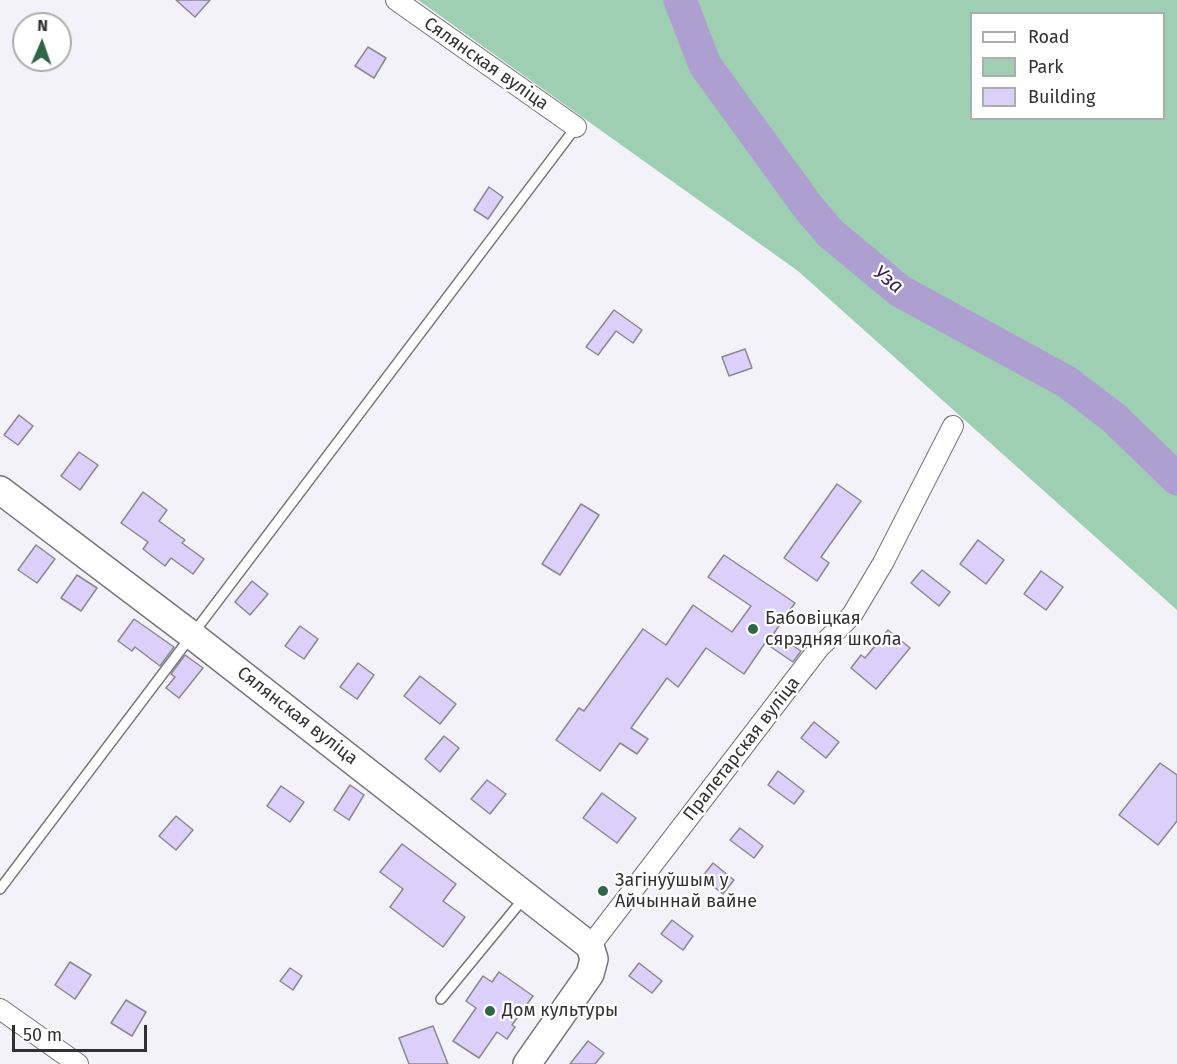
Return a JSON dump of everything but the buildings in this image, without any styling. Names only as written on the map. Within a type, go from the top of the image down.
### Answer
[{"type":"street","name":"Сялянская вуліца","points":[[396,0],[576,128]]},
{"type":"street","name":"Пралетарская вуліца","points":[[590,946],[819,648],[852,615],[883,562],[953,426]]},
{"type":"street","name":"Сялянская вуліца","points":[[0,490],[194,636],[528,894],[590,946]]},
{"type":"street","points":[[527,1064],[590,974],[594,959],[590,946]]},
{"type":"street","points":[[0,1009],[78,1064]]},
{"type":"lane","points":[[0,889],[194,636],[576,128]]},
{"type":"lane","points":[[441,999],[528,894]]},
{"type":"green space","points":[[418,0],[669,0],[684,44],[709,94],[823,244],[840,226],[726,79],[709,46],[692,0],[1177,0],[1177,610],[798,271]]},
{"type":"waterway","name":"Уза","points":[[680,0],[705,65],[808,207],[830,233],[900,291],[1067,382],[1114,418],[1177,479]]},
{"type":"place","name":"Бабовіцкая сярэдняя школа","points":[[753,629]]},
{"type":"place","name":"Загінуўшым у Айчыннай вайне","points":[[603,891]]},
{"type":"place","name":"Дом культуры","points":[[490,1011]]}]
